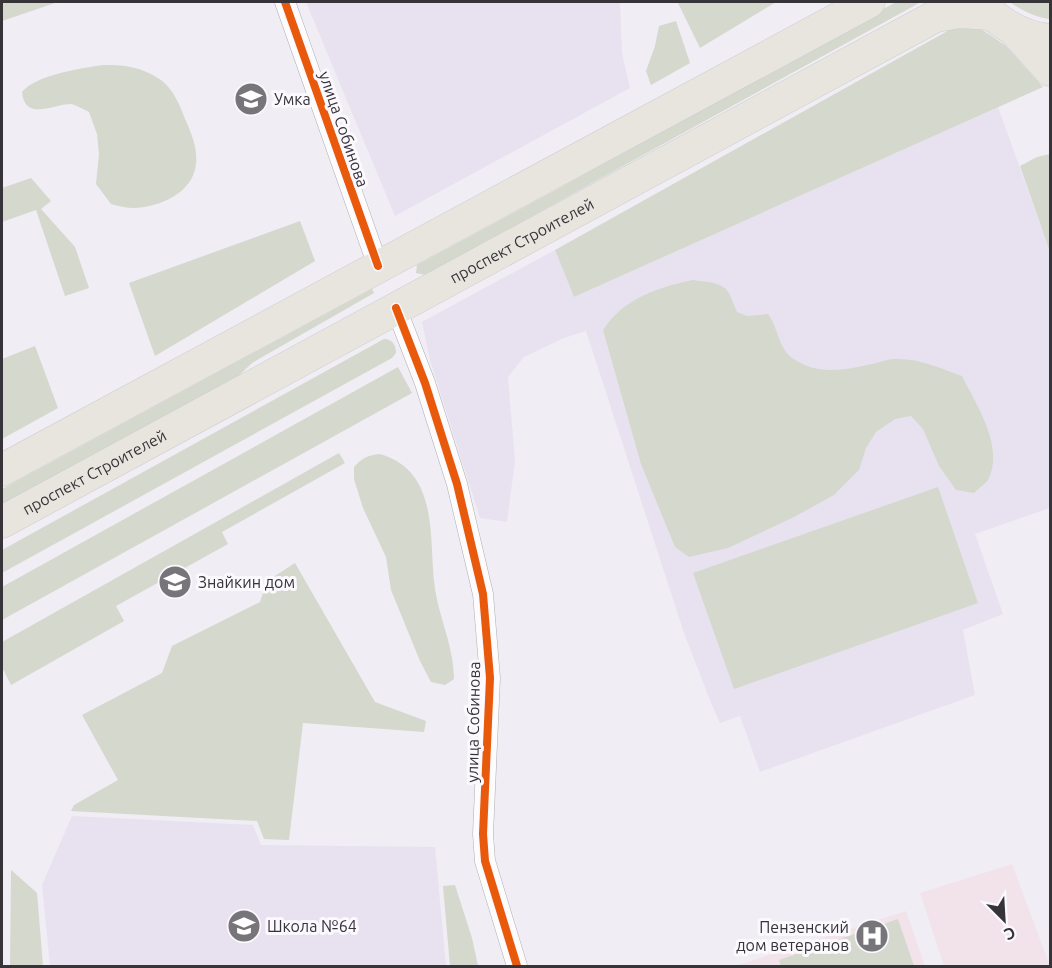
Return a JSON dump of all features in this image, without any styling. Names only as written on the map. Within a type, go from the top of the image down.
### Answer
[{"type":"main road","points":[[2,470],[869,2]]},
{"type":"main road","name":"проспект Строителей","points":[[2,522],[936,16],[960,12],[994,15],[1042,39],[1050,40]]},
{"type":"main road","points":[[994,15],[1050,70]]},
{"type":"main road","points":[[378,266],[396,308]]},
{"type":"street","name":"улица Собинова","points":[[285,2],[378,266]]},
{"type":"street","name":"улица Собинова","points":[[396,308],[425,383],[457,484],[483,594],[490,678],[484,802],[485,861],[517,966]]},
{"type":"shaded area","points":[[2,2],[58,2],[2,21]]},
{"type":"shaded area","points":[[306,2],[620,2],[622,53],[630,88],[395,216]]},
{"type":"shaded area","points":[[776,2],[700,48],[678,3]]},
{"type":"shaded area","points":[[896,2],[921,2],[425,275],[416,273],[417,265]]},
{"type":"shaded area","points":[[1010,2],[1050,2],[1050,19],[1029,13]]},
{"type":"shaded area","points":[[676,21],[690,63],[651,85],[646,71],[659,26]]},
{"type":"shaded area","points":[[978,27],[1005,45],[1043,87],[574,297],[555,250],[951,29]]},
{"type":"shaded area","points":[[104,65],[134,68],[161,80],[176,98],[194,141],[196,164],[189,183],[174,196],[154,205],[134,208],[111,204],[96,184],[99,154],[97,134],[89,112],[71,104],[34,109],[28,107],[24,101],[22,92],[37,81],[60,73]]},
{"type":"shaded area","points":[[998,107],[1050,252],[1050,508],[975,534],[1003,614],[963,630],[975,695],[760,772],[740,716],[720,723],[711,703],[684,633],[586,331],[564,338],[524,357],[508,377],[515,461],[507,522],[480,518],[430,360],[422,322],[555,250],[574,297]]},
{"type":"shaded area","points":[[1050,154],[1050,252],[1020,166],[1037,157]]},
{"type":"shaded area","points":[[31,178],[51,201],[41,209],[75,247],[89,288],[65,296],[36,210],[2,222],[2,188]]},
{"type":"shaded area","points":[[300,221],[315,261],[155,356],[129,283]]},
{"type":"shaded area","points":[[693,280],[722,286],[729,293],[737,312],[747,316],[768,314],[787,353],[802,364],[831,370],[904,359],[929,364],[962,376],[987,426],[991,440],[993,454],[988,480],[974,493],[956,490],[939,466],[923,429],[911,416],[895,419],[876,432],[866,448],[859,470],[834,495],[728,548],[689,557],[675,547],[641,464],[603,330],[611,319],[631,302],[667,286]]},
{"type":"shaded area","points":[[372,289],[374,293],[252,363],[230,384],[2,506],[2,489]]},
{"type":"shaded area","points":[[384,339],[391,341],[394,345],[396,353],[392,358],[2,573],[2,550]]},
{"type":"shaded area","points":[[35,346],[58,408],[2,439],[2,359]]},
{"type":"shaded area","points":[[398,367],[412,393],[2,620],[2,587]]},
{"type":"shaded area","points":[[339,453],[345,463],[222,532],[228,544],[116,606],[124,621],[11,685],[2,667],[2,642]]},
{"type":"shaded area","points":[[380,454],[400,463],[413,476],[428,510],[435,589],[453,668],[454,679],[445,685],[431,682],[420,661],[391,590],[386,557],[363,508],[354,479],[354,467],[357,464],[366,457]]},
{"type":"shaded area","points":[[938,487],[978,603],[734,689],[693,573]]},
{"type":"shaded area","points":[[295,563],[375,702],[426,721],[424,732],[303,723],[289,840],[264,839],[257,821],[71,811],[74,805],[118,780],[82,715],[162,673],[172,646],[260,602],[267,581]]},
{"type":"shaded area","name":"Школа №64","points":[[72,816],[253,825],[261,845],[435,847],[446,966],[50,966],[42,885]]},
{"type":"shaded area","points":[[1012,864],[1050,966],[944,966],[920,893]]},
{"type":"shaded area","points":[[11,870],[37,893],[43,966],[10,966]]},
{"type":"shaded area","points":[[455,885],[472,938],[478,966],[450,966],[443,886]]},
{"type":"shaded area","name":"Пензенский дом ветеранов","points":[[906,911],[925,966],[735,966]]},
{"type":"shaded area","name":"Пензенский дом ветеранов","points":[[898,919],[914,966],[781,966],[779,960]]},
{"type":"cycle path","points":[[285,2],[378,266]]},
{"type":"cycle path","points":[[396,308],[425,383],[457,484],[483,594],[490,678],[483,834],[485,861],[517,966]]},
{"type":"place","name":"Умка","points":[[251,99]]},
{"type":"place","name":"Знайкин дом","points":[[175,582]]},
{"type":"place","name":"Школа №64","points":[[244,926]]},
{"type":"place","name":"Пензенский дом ветеранов","points":[[872,936]]}]
